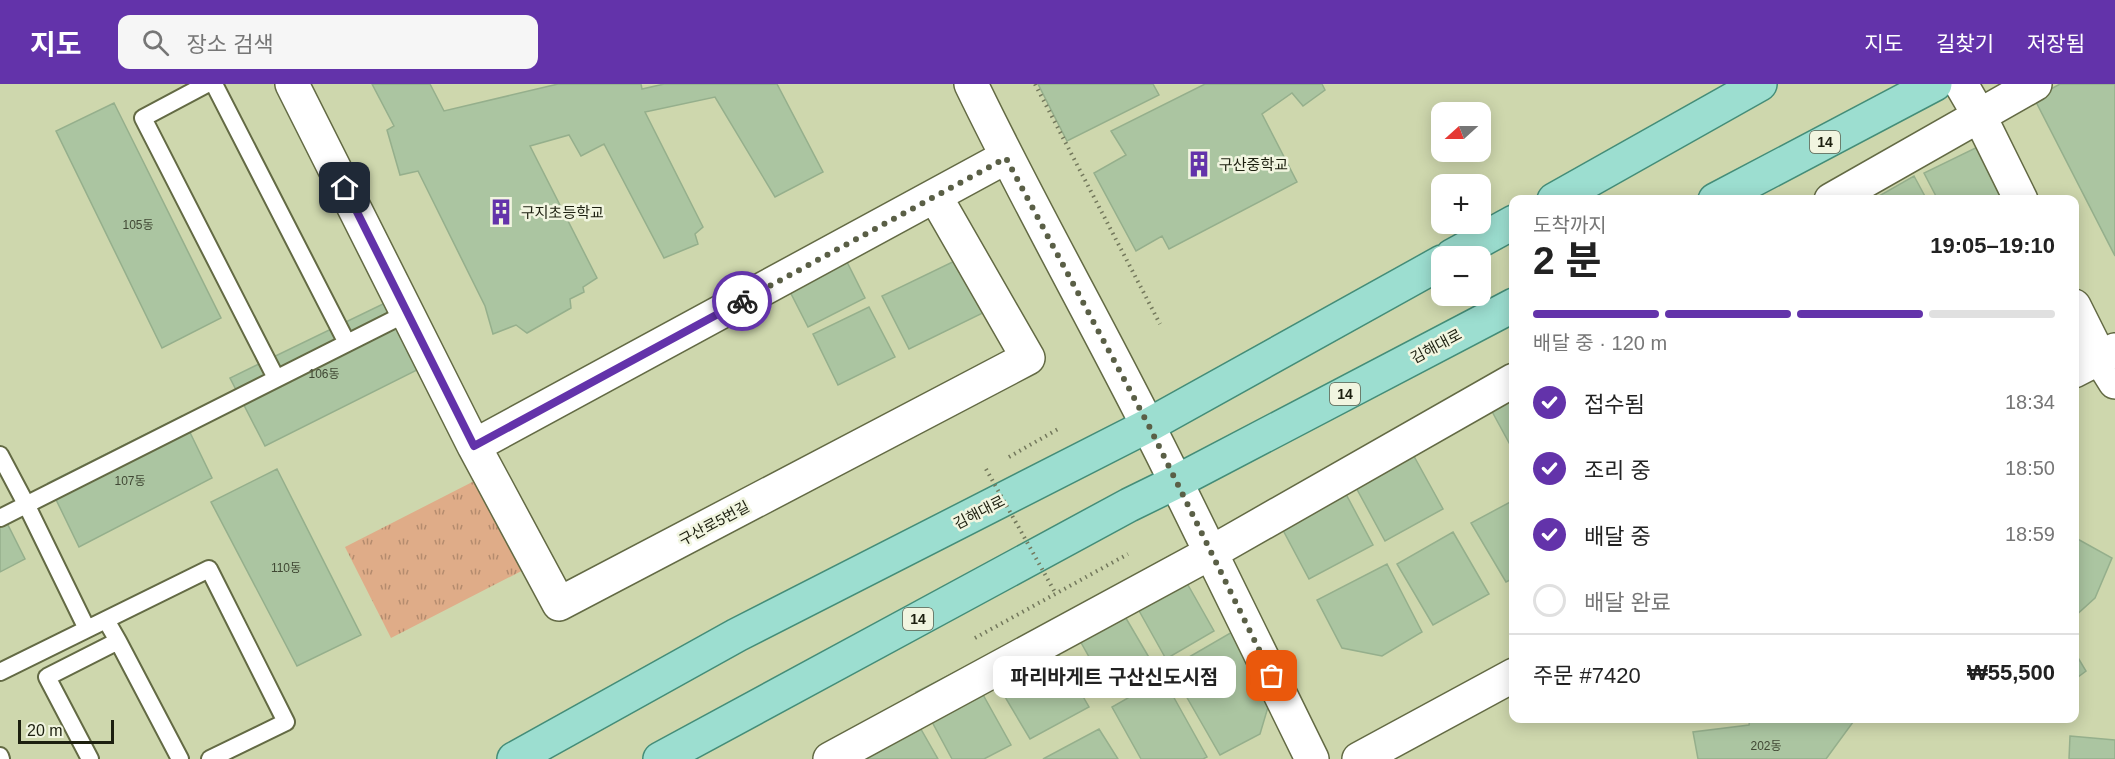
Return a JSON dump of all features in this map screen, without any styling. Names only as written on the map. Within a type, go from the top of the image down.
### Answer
[{"type":"main road","points":[[1563,195],[1760,84]]},
{"type":"main road","name":"14","points":[[1724,195],[1935,84]]},
{"type":"main road","points":[[1470,246],[1509,225]]},
{"type":"main road","name":"김해대로","points":[[514,759],[737,635],[1149,426],[1431,268]]},
{"type":"main road","name":"김해대로","points":[[660,759],[1118,510],[1509,308]]},
{"type":"street","name":"구산로5번길","points":[[292,84],[474,446],[559,604],[1028,358],[935,196]]},
{"type":"street","points":[[971,84],[1006,158],[1149,426],[1312,759]]},
{"type":"street","points":[[1961,84],[2019,195]]},
{"type":"street","points":[[1840,195],[2035,84]]},
{"type":"street","points":[[474,446],[1006,158]]},
{"type":"street","points":[[2079,317],[2101,365]]},
{"type":"street","points":[[830,759],[1212,552],[1509,383]]},
{"type":"street","points":[[1359,759],[1509,678]]},
{"type":"lane","points":[[207,84],[143,118],[276,378]]},
{"type":"lane","points":[[214,84],[347,343]]},
{"type":"lane","points":[[0,518],[407,313]]},
{"type":"lane","points":[[0,455],[87,629]]},
{"type":"lane","points":[[0,672],[209,569],[286,722],[210,759]]},
{"type":"lane","points":[[106,620],[180,759]]},
{"type":"lane","points":[[90,759],[47,677],[118,641]]},
{"type":"path","points":[[1035,84],[1160,324]]},
{"type":"path","points":[[986,469],[1056,594]]},
{"type":"path","points":[[975,638],[1128,554]]},
{"type":"green space","points":[[486,475],[535,564],[391,638],[345,547]]},
{"type":"building","name":"구지초등학교","points":[[372,84],[430,84],[444,111],[558,84],[641,84],[642,89],[664,84],[777,84],[823,172],[775,197],[715,97],[645,112],[703,227],[695,234],[698,244],[664,258],[604,144],[581,156],[569,135],[530,146],[597,278],[583,287],[584,292],[570,299],[571,308],[527,333],[516,325],[493,334],[485,306],[418,171],[400,175],[387,130],[394,126]]},
{"type":"building","points":[[1038,84],[1153,84],[1159,95],[1067,141]]},
{"type":"building","name":"구산중학교","points":[[1205,84],[1322,84],[1325,90],[1303,106],[1292,93],[1262,114],[1297,182],[1169,249],[1162,236],[1136,251],[1094,173],[1126,155],[1111,131]]},
{"type":"building","points":[[2060,84],[2115,84],[2115,256],[2034,98]]},
{"type":"building","points":[[114,103],[221,318],[162,348],[56,131]]},
{"type":"building","points":[[1994,139],[2019,189],[2008,195],[1935,195],[1924,173]]},
{"type":"building","points":[[1914,176],[1924,195],[1881,195]]},
{"type":"building","points":[[838,244],[865,298],[808,327],[781,274]]},
{"type":"building","points":[[967,255],[993,308],[909,349],[882,296]]},
{"type":"building","points":[[385,303],[417,370],[265,446],[230,378]]},
{"type":"building","points":[[869,307],[895,357],[838,385],[813,334]]},
{"type":"building","points":[[1509,379],[1509,443],[1482,393]]},
{"type":"building","points":[[182,416],[212,478],[79,547],[48,483]]},
{"type":"building","points":[[1410,449],[1443,509],[1385,541],[1353,482]]},
{"type":"building","points":[[277,469],[361,635],[297,666],[211,502]]},
{"type":"building","points":[[1339,481],[1373,545],[1309,579],[1276,517]]},
{"type":"building","points":[[1509,503],[1509,580],[1506,582],[1471,523]]},
{"type":"building","points":[[0,509],[25,559],[0,572]]},
{"type":"building","points":[[1453,532],[1489,594],[1433,625],[1397,564]]},
{"type":"building","points":[[2079,540],[2112,558],[2095,598],[2079,612]]},
{"type":"building","points":[[1171,555],[1214,631],[1166,659],[1123,582]]},
{"type":"building","points":[[1387,564],[1422,632],[1382,656],[1342,648],[1317,600]]},
{"type":"building","points":[[1110,591],[1157,671],[1111,696],[1065,614]]},
{"type":"building","points":[[1239,628],[1274,687],[1260,734],[1220,755],[1170,668]]},
{"type":"building","points":[[1051,641],[1089,707],[1030,739],[992,675]]},
{"type":"building","points":[[2079,659],[2086,671],[2079,676]]},
{"type":"building","points":[[967,666],[1011,745],[984,759],[952,759],[916,692]]},
{"type":"building","points":[[1163,678],[1207,757],[1203,759],[1141,759],[1112,707]]},
{"type":"building","points":[[910,710],[938,759],[855,759]]},
{"type":"building","points":[[1749,723],[1852,723],[1826,759],[1698,759],[1693,732],[1749,725]]},
{"type":"building","points":[[1099,729],[1118,759],[1043,759]]},
{"type":"building","points":[[2070,736],[2115,740],[2115,759],[2069,759]]},
{"type":"way so far","points":[[742,301],[1006,158],[1149,426],[1272,676]]},
{"type":"place","name":"구산중학교","points":[[1199,164]]},
{"type":"place","name":"구지초등학교","points":[[501,212]]},
{"type":"place","name":"파리바게트 구산신도시점","points":[[1272,676]]},
{"type":"route","points":[[345,188],[474,446],[742,301]]}]
